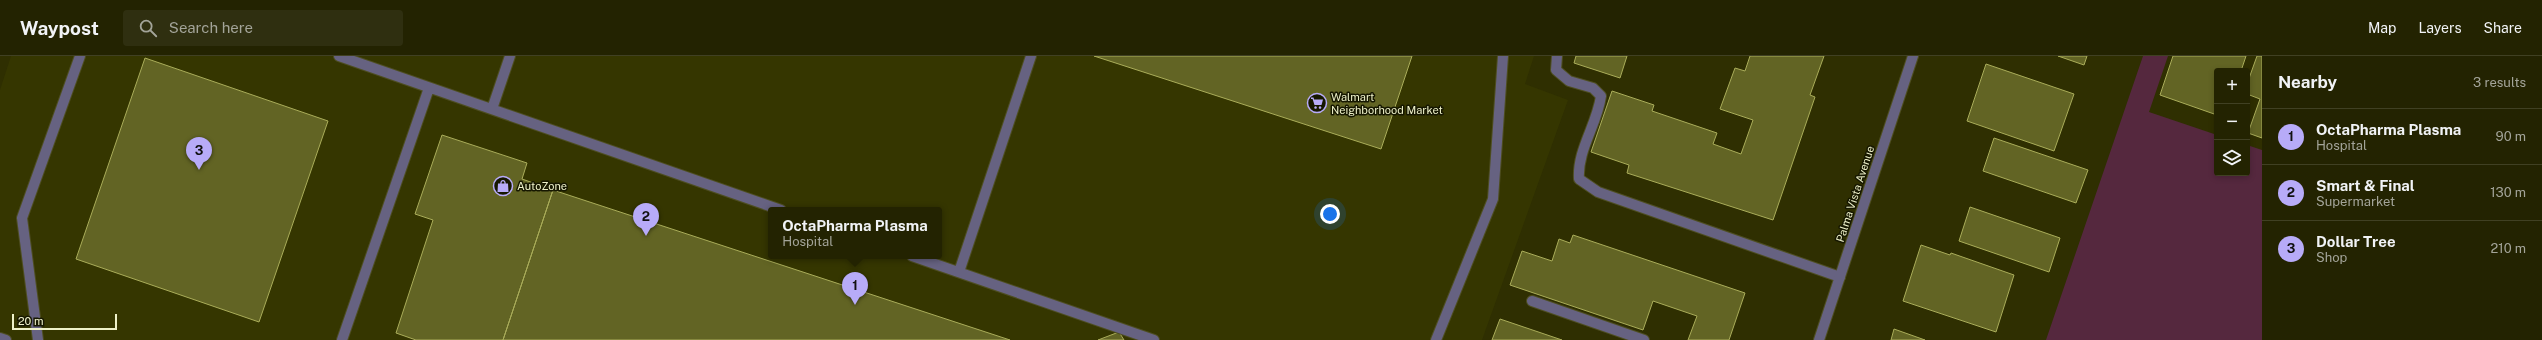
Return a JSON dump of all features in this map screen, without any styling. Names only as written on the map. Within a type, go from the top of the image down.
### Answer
[{"type":"street","points":[[38,340],[22,218],[80,56]]},
{"type":"street","points":[[339,56],[772,207]]},
{"type":"street","points":[[492,109],[510,56]]},
{"type":"street","points":[[958,272],[1032,56]]},
{"type":"street","points":[[1436,340],[1493,199],[1503,56]]},
{"type":"street","points":[[1557,56],[1556,70],[1569,82],[1593,88],[1600,96],[1599,109],[1578,164],[1579,180],[1598,192],[1840,278]]},
{"type":"street","name":"Palma Vista Avenue","points":[[1819,340],[1913,56]]},
{"type":"street","points":[[342,340],[429,88]]},
{"type":"street","points":[[921,259],[1154,340]]},
{"type":"street","points":[[1532,301],[1644,340]]},
{"type":"street","points":[[0,338],[6,340]]},
{"type":"shaded area","points":[[11,56],[1534,56],[1525,84],[1568,100],[1482,340],[0,340],[0,90]]},
{"type":"shaded area","points":[[2143,56],[2168,56],[2149,112],[2214,134],[2214,176],[2250,176],[2250,146],[2262,150],[2262,340],[2046,340]]},
{"type":"building","name":"Walmart Neighborhood Market","points":[[1094,56],[1412,56],[1381,149]]},
{"type":"building","points":[[1576,56],[1627,56],[1620,78],[1574,63]]},
{"type":"building","points":[[1750,56],[1824,56],[1810,95],[1815,97],[1773,220],[1627,173],[1629,165],[1591,152],[1612,91],[1654,105],[1652,111],[1717,133],[1713,144],[1741,154],[1753,120],[1720,109],[1735,68],[1745,71]]},
{"type":"building","points":[[2058,56],[2087,56],[2084,65]]},
{"type":"building","points":[[2173,56],[2246,56],[2242,68],[2214,68],[2214,114],[2160,95]]},
{"type":"building","points":[[2257,56],[2262,56],[2262,138],[2250,134],[2250,127],[2260,99],[2250,95],[2250,76]]},
{"type":"building","points":[[145,58],[328,121],[259,322],[76,259]]},
{"type":"building","points":[[1986,64],[2074,94],[2054,151],[1967,121]]},
{"type":"building","points":[[442,135],[527,163],[522,179],[553,190],[503,340],[416,340],[396,333],[433,220],[415,214]]},
{"type":"building","points":[[1994,138],[2088,170],[2076,203],[1983,171]]},
{"type":"building","points":[[553,190],[1010,340],[503,340]]},
{"type":"building","points":[[1970,207],[2060,238],[2049,272],[1959,241]]},
{"type":"building","points":[[1573,235],[1745,293],[1729,340],[1688,340],[1697,316],[1653,301],[1643,330],[1510,285],[1522,251],[1552,261],[1559,239],[1570,243]]},
{"type":"building","points":[[1921,245],[1950,255],[1951,253],[2014,275],[1996,332],[1903,301]]},
{"type":"building","points":[[1500,319],[1562,340],[1492,340]]},
{"type":"building","points":[[1894,329],[1925,340],[1891,340]]},
{"type":"building","points":[[1119,332],[1124,340],[1098,340]]},
{"type":"place","name":"Walmart Neighborhood Market","points":[[1317,103]]},
{"type":"place","name":"Dollar Tree","points":[[199,170]]},
{"type":"place","name":"AutoZone","points":[[503,186]]},
{"type":"place","name":"Smart & Final","points":[[646,236]]},
{"type":"place","name":"OctaPharma Plasma","points":[[855,305]]}]
